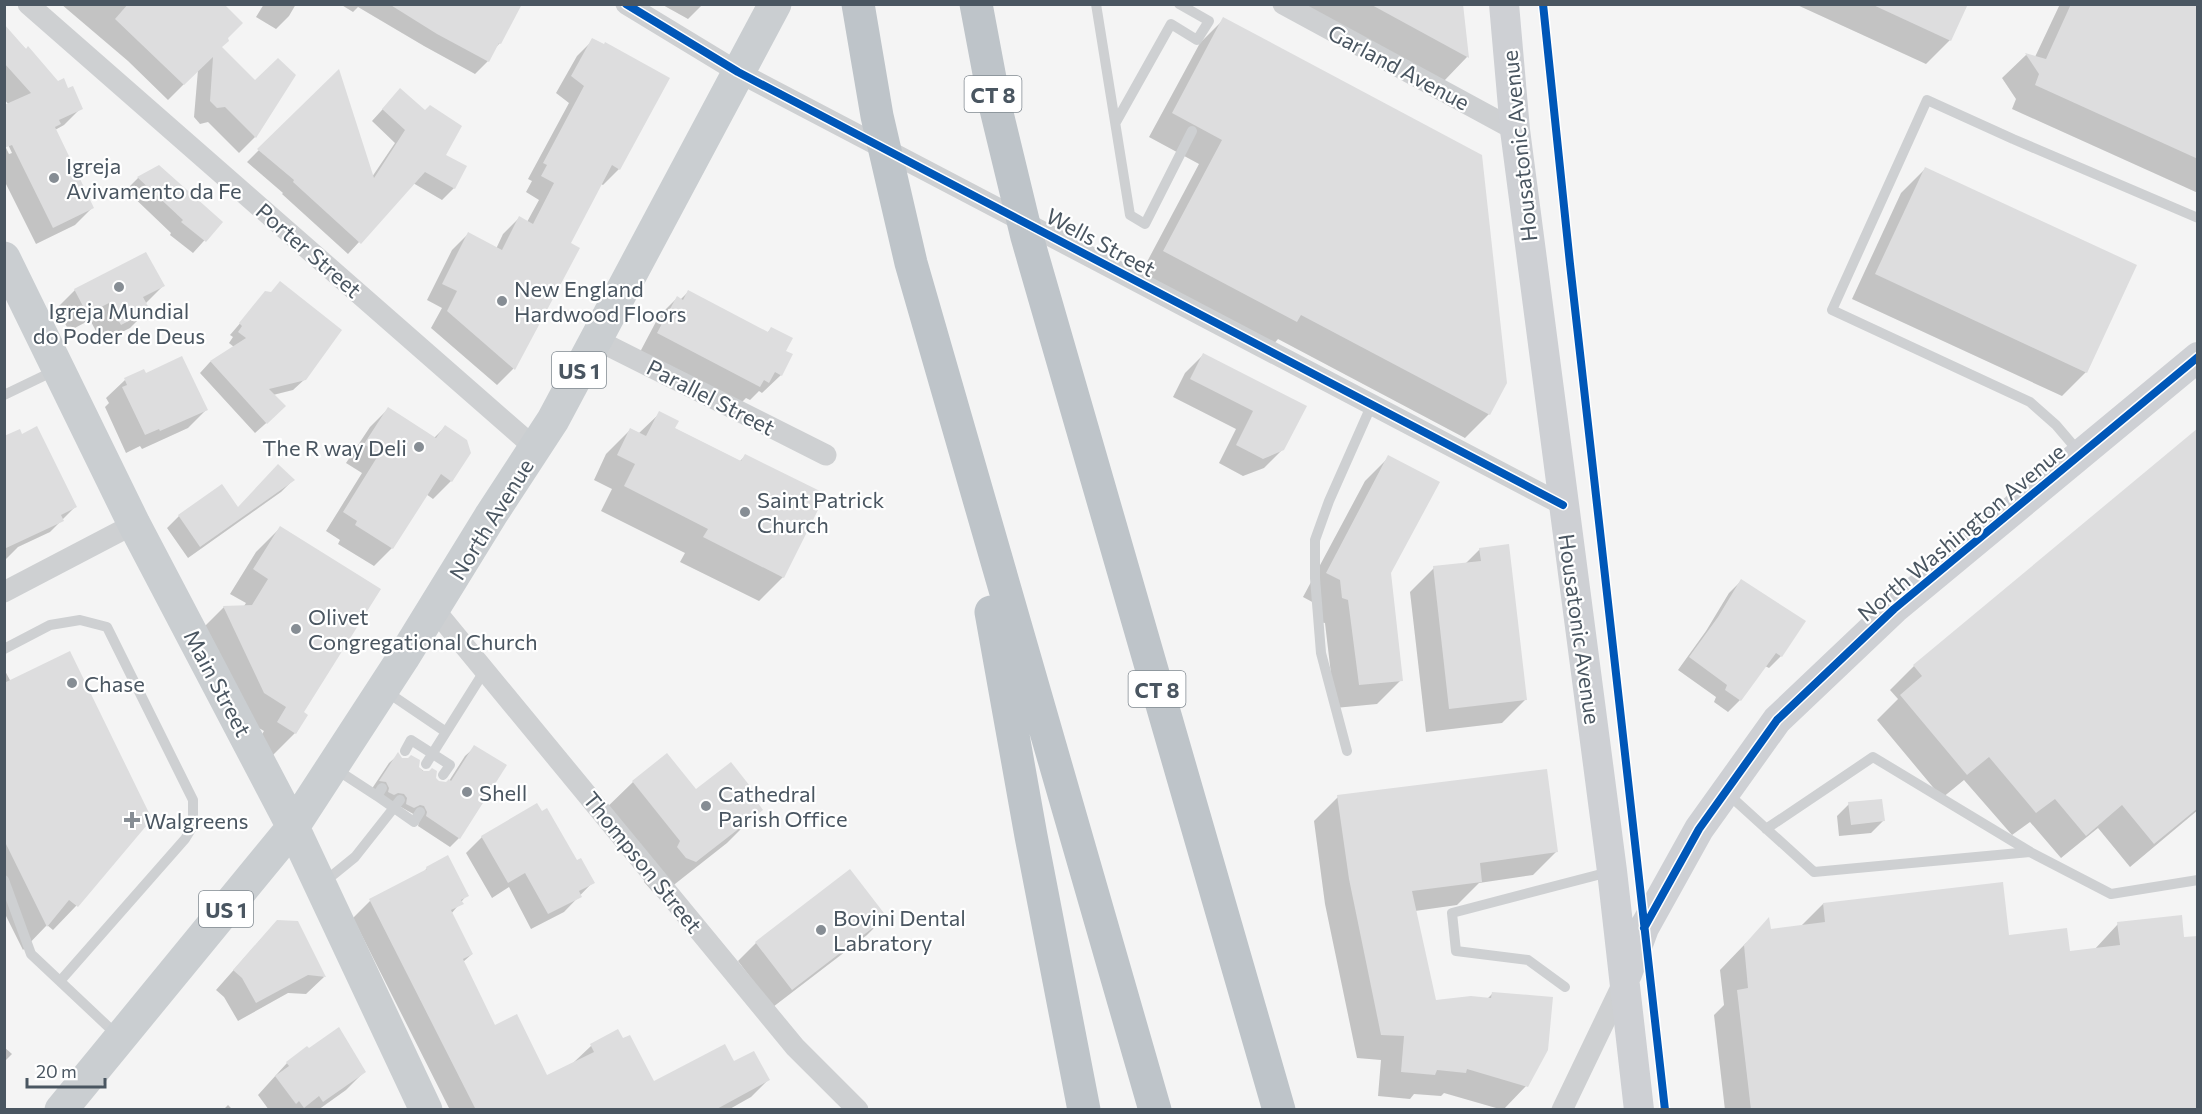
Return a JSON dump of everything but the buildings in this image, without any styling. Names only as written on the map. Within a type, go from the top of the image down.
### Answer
[{"type":"highway","points":[[858,4],[877,116],[910,263],[1155,1110]]},
{"type":"highway","name":"CT 8","points":[[976,4],[1012,182],[1035,269],[1279,1110]]},
{"type":"highway","points":[[962,444],[1029,825],[1084,1110]]},
{"type":"main road","name":"North Avenue","points":[[61,1110],[293,827],[383,689],[491,514],[553,420],[775,4]]},
{"type":"main road","name":"Housatonic Avenue","points":[[1504,4],[1515,130],[1612,871],[1639,1110]]},
{"type":"main road","name":"Main Street","points":[[5,260],[134,524],[293,827],[426,1110]]},
{"type":"main road","name":"North Washington Avenue","points":[[1625,980],[1644,928],[1699,829],[1777,720],[1894,609],[2198,357]]},
{"type":"street","name":"Porter Street","points":[[28,4],[535,448]]},
{"type":"street","name":"Wells Street","points":[[626,4],[738,72],[1563,505]]},
{"type":"street","name":"Garland Avenue","points":[[1283,4],[1515,130]]},
{"type":"street","name":"Parallel Street","points":[[595,339],[826,455]]},
{"type":"street","points":[[4,592],[134,524]]},
{"type":"street","name":"Thompson Street","points":[[434,609],[795,1047],[858,1110]]},
{"type":"street","name":"North Washington Avenue","points":[[1562,1110],[1625,980]]},
{"type":"lane","points":[[1096,4],[1130,215],[1145,224],[1192,131]]},
{"type":"lane","points":[[1116,122],[1171,24],[1197,40],[1209,21],[1179,4]]},
{"type":"lane","points":[[2081,454],[2056,425],[2030,402],[1832,310],[1928,100],[2013,140],[2198,218]]},
{"type":"lane","points":[[4,395],[59,369]]},
{"type":"lane","points":[[1347,751],[1321,653],[1315,578],[1316,540],[1329,501],[1372,404]]},
{"type":"lane","points":[[4,649],[50,625],[80,620],[107,627],[193,800],[193,826],[185,839],[61,980]]},
{"type":"lane","points":[[426,764],[485,670]]},
{"type":"lane","points":[[383,689],[446,732]]},
{"type":"lane","points":[[405,751],[411,740],[450,765],[443,775]]},
{"type":"lane","points":[[1766,829],[1873,757],[2032,853],[2111,894],[2198,880]]},
{"type":"lane","points":[[332,767],[398,804],[414,822],[420,812]]},
{"type":"lane","points":[[1725,792],[1814,872],[2032,853]]},
{"type":"lane","points":[[321,885],[355,857],[398,804]]},
{"type":"lane","points":[[1565,987],[1528,960],[1456,951],[1452,913],[1612,871]]},
{"type":"lane","points":[[4,880],[31,954],[120,1038]]},
{"type":"cycle path","points":[[626,4],[738,72],[1563,505]]},
{"type":"cycle path","points":[[1543,4],[1665,1110]]},
{"type":"cycle path","points":[[1644,928],[1699,829],[1777,720],[1894,609],[2198,357]]},
{"type":"place","name":"Igreja Avivamento da Fe","points":[[54,178]]},
{"type":"place","name":"Igreja Mundial do Poder de Deus","points":[[119,287]]},
{"type":"place","name":"New England Hardwood Floors","points":[[502,301]]},
{"type":"place","name":"The R way Deli","points":[[419,447]]},
{"type":"place","name":"Saint Patrick Church","points":[[745,512]]},
{"type":"place","name":"Olivet Congregational Church","points":[[296,629]]},
{"type":"place","name":"Chase","points":[[72,683]]},
{"type":"place","name":"Shell","points":[[467,792]]},
{"type":"place","name":"Cathedral Parish Office","points":[[706,806]]},
{"type":"place","name":"Walgreens","points":[[132,820]]},
{"type":"place","name":"Bovini Dental Labratory","points":[[821,930]]}]
